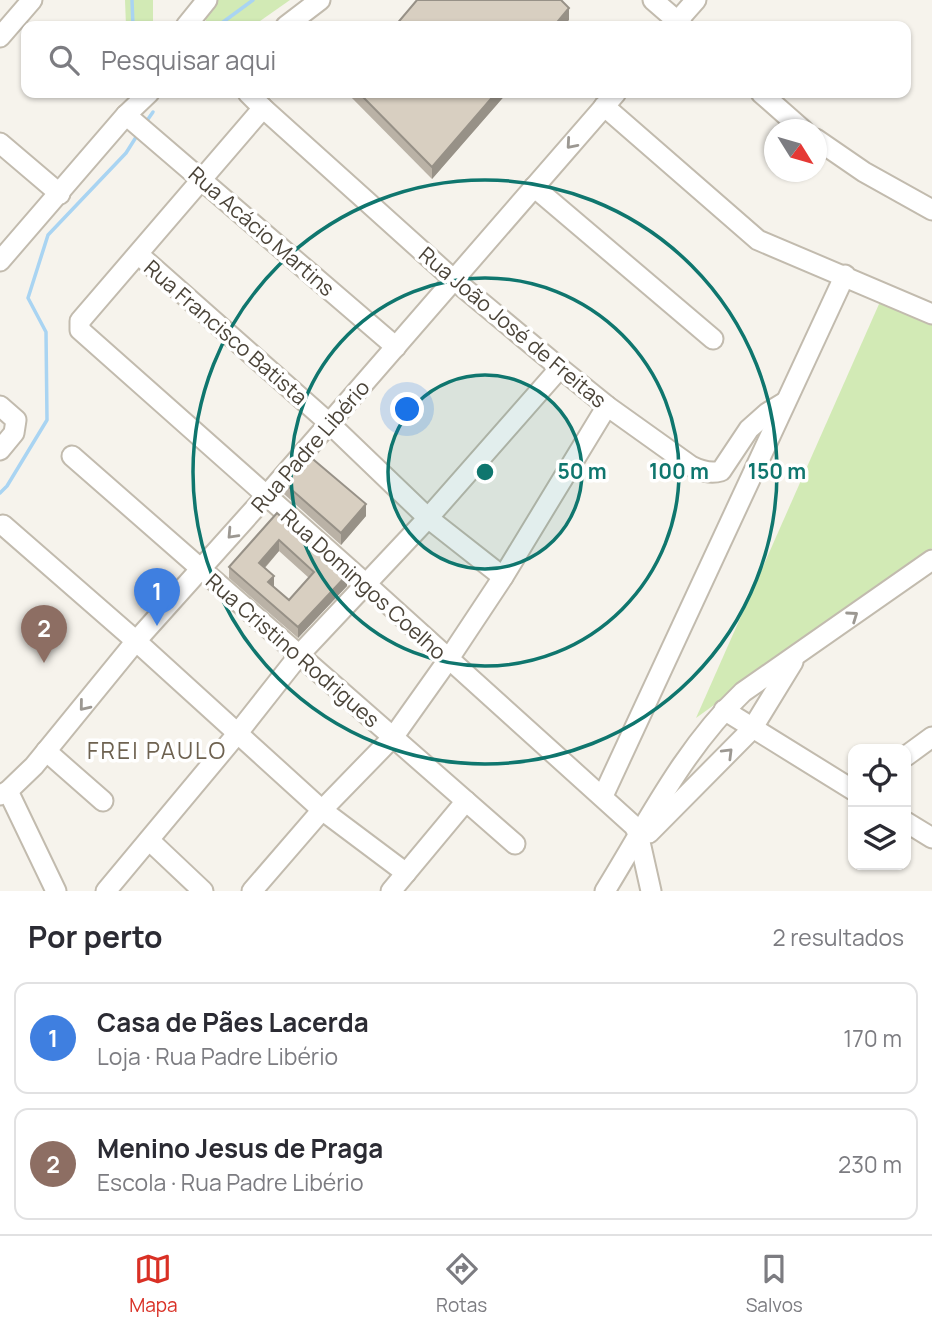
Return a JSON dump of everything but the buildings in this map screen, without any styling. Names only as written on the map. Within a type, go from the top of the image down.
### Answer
[{"type":"street","points":[[0,37],[32,0]]},
{"type":"street","points":[[190,21],[207,0]]},
{"type":"street","points":[[292,21],[320,0]]},
{"type":"street","points":[[653,0],[674,21]]},
{"type":"street","points":[[681,21],[696,0]]},
{"type":"street","points":[[0,261],[145,98]]},
{"type":"street","name":"Rua João José de Freitas","points":[[253,98],[453,279],[560,369],[676,458],[702,471],[721,471],[758,420],[785,401]]},
{"type":"street","points":[[767,98],[791,119]]},
{"type":"street","points":[[610,99],[758,240],[924,310],[932,294]]},
{"type":"street","name":"Rua Padre Libério","points":[[4,793],[46,751],[136,641],[266,496],[610,99]]},
{"type":"street","points":[[138,254],[262,108]]},
{"type":"street","name":"Rua Acácio Martins","points":[[130,118],[396,347]]},
{"type":"street","points":[[0,143],[60,194]]},
{"type":"street","points":[[827,146],[864,172],[932,210]]},
{"type":"street","points":[[534,187],[713,339]]},
{"type":"street","name":"Rua Domingos Coelho","points":[[138,254],[80,321],[80,330],[603,796],[634,826],[635,843]]},
{"type":"street","name":"Rua Francisco Batista","points":[[138,254],[329,423],[428,518],[503,577]]},
{"type":"street","points":[[603,796],[845,275]]},
{"type":"street","points":[[106,891],[300,654],[428,518],[560,369]]},
{"type":"street","points":[[0,406],[16,420],[16,427],[0,450]]},
{"type":"street","points":[[252,891],[322,810],[394,736],[449,660],[503,577],[607,406]]},
{"type":"street","name":"Rua Cristino Rodrigues","points":[[72,456],[515,844]]},
{"type":"street","points":[[3,525],[136,641],[322,810],[407,873]]},
{"type":"street","points":[[605,891],[678,773],[724,710],[743,692],[932,560]]},
{"type":"street","points":[[635,843],[752,729],[797,656]]},
{"type":"street","points":[[724,710],[848,787]]},
{"type":"street","points":[[911,752],[932,737]]},
{"type":"street","points":[[46,751],[103,801]]},
{"type":"street","points":[[678,773],[695,786]]},
{"type":"street","points":[[4,793],[56,891]]},
{"type":"street","points":[[391,891],[466,801]]},
{"type":"street","points":[[911,825],[932,838]]},
{"type":"street","points":[[149,839],[203,891]]},
{"type":"street","points":[[635,843],[651,891]]},
{"type":"green space","points":[[125,0],[153,0],[153,21],[126,21]]},
{"type":"green space","points":[[218,0],[290,0],[260,21],[206,21],[212,5]]},
{"type":"green space","points":[[883,295],[932,319],[932,548],[696,718]]},
{"type":"waterway","points":[[132,0],[133,21]]},
{"type":"waterway","points":[[224,21],[253,0]]},
{"type":"waterway","points":[[146,122],[153,112]]},
{"type":"waterway","points":[[0,493],[47,420],[46,332],[28,298],[48,235],[126,153],[138,134]]},
{"type":"place","name":"Casa de Pães Lacerda","points":[[157,626]]},
{"type":"place","name":"Menino Jesus de Praga","points":[[44,663]]},
{"type":"district","name":"FREI PAULO","points":[[157,750]]}]
